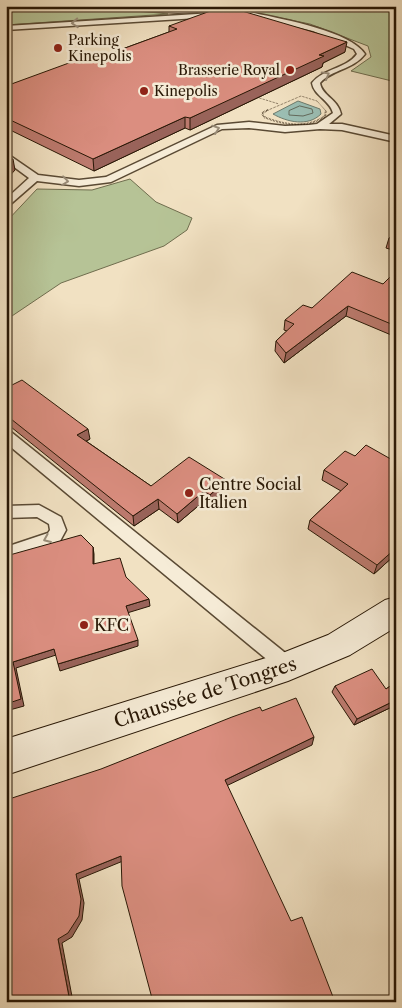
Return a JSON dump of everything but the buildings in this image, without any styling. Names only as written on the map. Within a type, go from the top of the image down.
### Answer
[{"type":"main road","points":[[121,6],[188,9],[235,6]]},
{"type":"main road","name":"Chaussée de Tongres","points":[[6,756],[288,666],[339,645],[386,618],[396,610]]},
{"type":"lane","points":[[6,28],[235,12],[291,22],[326,33],[357,48],[361,54],[356,60],[323,76],[316,83],[317,89],[335,105],[337,114],[365,130]]},
{"type":"lane","points":[[320,126],[337,114]]},
{"type":"lane","points":[[6,156],[35,178],[79,183],[108,180],[220,127],[249,125],[295,129],[342,126],[396,139]]},
{"type":"lane","points":[[6,205],[35,178]]},
{"type":"lane","points":[[6,435],[288,666]]},
{"type":"lane","points":[[6,512],[39,511],[56,521],[58,530],[54,537],[6,554]]},
{"type":"path","points":[[254,96],[279,105]]},
{"type":"green space","points":[[49,6],[91,6],[168,14],[6,25],[6,12],[31,11]]},
{"type":"green space","points":[[279,6],[396,6],[396,82],[351,71],[371,57],[368,46],[310,24],[246,11],[244,8]]},
{"type":"green space","points":[[130,179],[156,202],[192,218],[187,230],[164,246],[61,283],[6,320],[6,222],[37,189],[92,190]]},
{"type":"water","points":[[298,101],[320,109],[321,114],[310,121],[297,122],[273,114]]},
{"type":"place","name":"Parking Kinepolis","points":[[58,48]]},
{"type":"place","name":"Brasserie Royal","points":[[290,70]]},
{"type":"place","name":"Kinepolis","points":[[144,91]]},
{"type":"place","name":"Centre Social Italien","points":[[189,493]]},
{"type":"place","name":"KFC","points":[[84,625]]}]
